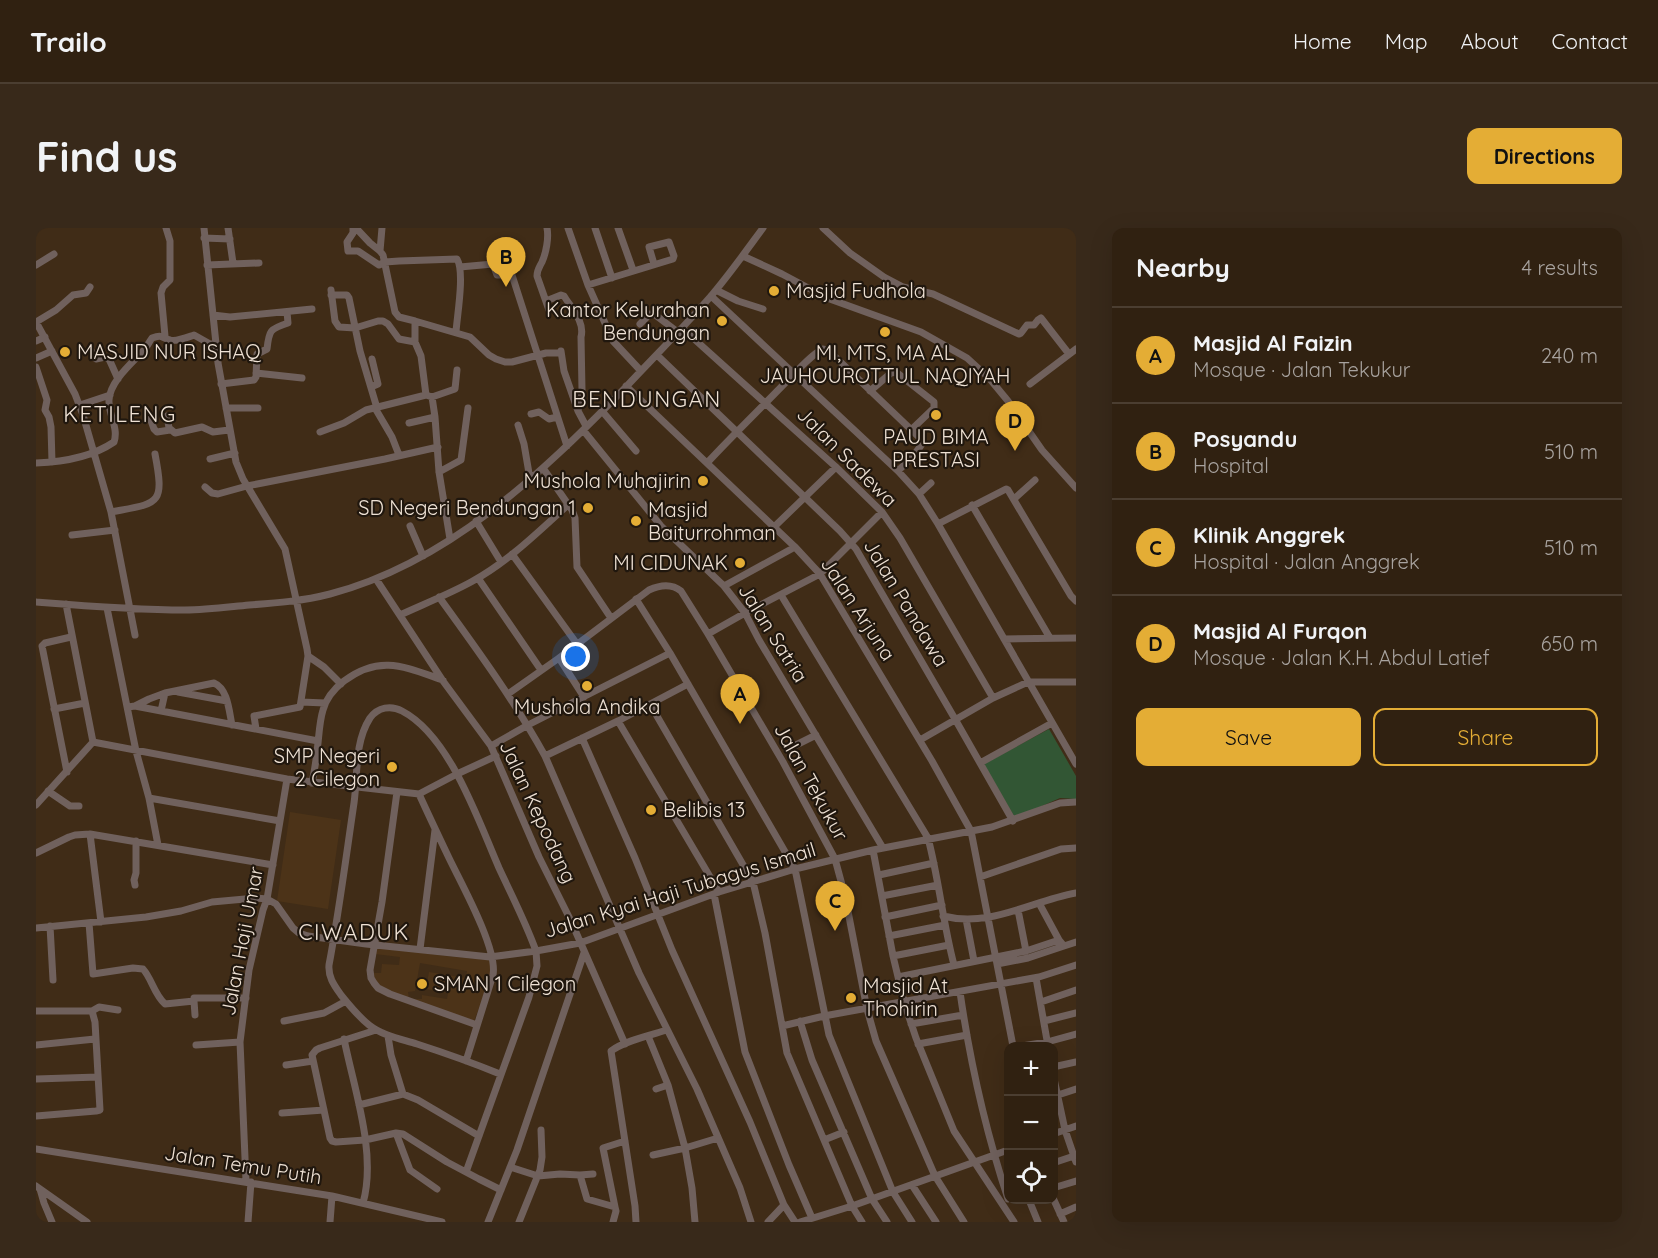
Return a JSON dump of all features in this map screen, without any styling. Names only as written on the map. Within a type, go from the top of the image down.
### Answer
[{"type":"street","points":[[166,228],[170,241],[170,280],[161,293],[165,336],[168,340],[172,340],[196,335],[208,343],[215,344]]},
{"type":"street","points":[[204,228],[215,344],[229,430],[238,466],[247,486],[285,549],[308,656],[300,707],[254,716],[256,729]]},
{"type":"street","points":[[228,228],[233,263]]},
{"type":"street","points":[[456,332],[460,286],[460,267],[457,260],[385,262],[379,265],[358,251],[348,251],[347,242],[355,228],[380,251],[385,262],[396,314],[470,337],[489,355],[505,362],[537,355]]},
{"type":"street","points":[[380,251],[382,228]]},
{"type":"street","points":[[548,228],[546,249],[537,276],[549,310]]},
{"type":"street","points":[[568,228],[588,285],[613,341],[641,371]]},
{"type":"street","points":[[595,228],[612,278]]},
{"type":"street","points":[[618,228],[633,270]]},
{"type":"street","points":[[36,602],[107,608],[187,610],[296,601],[328,595],[376,579],[423,556],[476,521],[530,479],[567,446],[680,330],[713,293],[763,228]]},
{"type":"street","points":[[823,228],[864,264],[878,274],[903,286],[933,294],[1020,334],[1027,325],[1034,325],[1041,318],[1069,354]]},
{"type":"street","points":[[204,238],[230,239]]},
{"type":"street","points":[[36,265],[54,254]]},
{"type":"street","points":[[743,256],[827,298],[921,332],[967,358],[989,378],[1042,450],[1076,488]]},
{"type":"street","points":[[207,265],[260,263]]},
{"type":"street","points":[[460,267],[493,264],[497,275],[512,275],[567,446]]},
{"type":"street","points":[[588,285],[654,264]]},
{"type":"street","points":[[90,287],[86,293],[73,295],[56,310],[36,322],[80,405],[111,512],[135,635]]},
{"type":"street","points":[[399,455],[393,437],[376,408],[371,387],[356,328],[348,296],[331,293],[334,321],[339,327],[356,328],[383,321],[399,339],[415,342]]},
{"type":"street","points":[[713,293],[763,309]]},
{"type":"street","points":[[713,293],[919,494],[1076,764]]},
{"type":"street","points":[[546,301],[563,296],[580,321],[583,330],[581,337],[582,390],[578,411]]},
{"type":"street","points":[[213,315],[230,317],[312,309]]},
{"type":"street","points":[[221,384],[255,379],[257,354],[267,349],[268,336],[273,328],[288,323],[287,312]]},
{"type":"street","name":"Jalan Sadewa","points":[[640,324],[652,314],[680,330],[766,402],[882,512],[900,538],[993,698]]},
{"type":"street","points":[[415,321],[415,342],[421,356],[435,417],[450,539]]},
{"type":"street","points":[[36,463],[71,459],[113,444],[116,438],[109,405],[110,395],[118,379],[152,338],[165,336]]},
{"type":"street","points":[[36,341],[45,338]]},
{"type":"street","points":[[90,349],[96,359],[105,357],[109,359],[118,379]]},
{"type":"street","points":[[1030,384],[1076,349]]},
{"type":"street","points":[[707,463],[820,350],[826,350],[923,441],[923,444],[898,471]]},
{"type":"street","points":[[36,358],[52,351]]},
{"type":"street","name":"Jalan Satria","points":[[537,355],[561,351],[567,380],[585,428],[662,526],[724,586],[745,613],[883,848]]},
{"type":"street","name":"Jalan Pandawa","points":[[657,355],[852,544],[864,561],[1013,821]]},
{"type":"street","points":[[371,387],[378,384],[372,359]]},
{"type":"street","points":[[36,367],[47,400],[45,410],[51,427],[52,462]]},
{"type":"street","points":[[320,432],[344,423],[363,411],[454,390],[457,370]]},
{"type":"street","points":[[870,391],[891,373],[896,372],[934,402],[934,408],[911,430]]},
{"type":"street","points":[[256,373],[303,378]]},
{"type":"street","name":"Jalan Arjuna","points":[[626,386],[795,547],[820,574],[920,740],[971,831],[1012,1042]]},
{"type":"street","points":[[80,405],[110,395]]},
{"type":"street","points":[[554,406],[534,413],[547,419],[558,417]]},
{"type":"street","points":[[226,408],[258,408]]},
{"type":"street","points":[[440,472],[461,460],[468,408]]},
{"type":"street","points":[[602,411],[636,451]]},
{"type":"street","points":[[149,415],[157,432],[170,430],[175,433],[202,427],[213,432],[229,430]]},
{"type":"street","points":[[167,416],[170,430]]},
{"type":"street","points":[[409,423],[435,417]]},
{"type":"street","points":[[518,425],[530,479]]},
{"type":"street","points":[[205,487],[212,493],[218,494],[438,447]]},
{"type":"street","points":[[210,459],[235,453]]},
{"type":"street","points":[[111,512],[146,505],[155,500],[160,490],[155,454]]},
{"type":"street","points":[[774,527],[836,467]]},
{"type":"street","points":[[543,468],[569,504],[575,518],[577,567],[611,618]]},
{"type":"street","points":[[1014,499],[1035,480]]},
{"type":"street","points":[[919,494],[931,483]]},
{"type":"street","points":[[938,524],[1004,489],[1008,490],[1076,601]]},
{"type":"street","points":[[400,615],[478,578],[513,554],[569,504]]},
{"type":"street","points":[[972,505],[1050,638]]},
{"type":"street","points":[[708,634],[820,574],[882,512]]},
{"type":"street","points":[[476,521],[501,562]]},
{"type":"street","points":[[410,526],[423,556]]},
{"type":"street","points":[[72,535],[115,530]]},
{"type":"street","points":[[724,586],[795,547]]},
{"type":"street","points":[[513,554],[577,644]]},
{"type":"street","points":[[478,578],[541,670]]},
{"type":"street","name":"Jalan Kepodang","points":[[376,579],[443,681],[491,746],[625,1044]]},
{"type":"street","name":"Jalan Tekukur","points":[[508,694],[654,588],[670,585],[681,591],[783,762],[835,859],[876,1041],[935,1176],[964,1222]]},
{"type":"street","points":[[781,595],[928,838],[954,965]]},
{"type":"street","points":[[439,597],[508,694],[545,756],[639,973],[697,1089],[740,1188],[752,1222]]},
{"type":"street","points":[[636,599],[670,653],[795,869],[824,1016],[836,1055],[893,1192],[912,1222]]},
{"type":"street","points":[[66,604],[93,742]]},
{"type":"street","points":[[107,608],[131,706],[136,751],[149,798],[158,844]]},
{"type":"street","points":[[67,772],[42,645],[71,637]]},
{"type":"street","points":[[1004,639],[1076,638]]},
{"type":"street","points":[[491,746],[670,653]]},
{"type":"street","points":[[308,656],[324,667],[341,684]]},
{"type":"street","points":[[559,658],[584,696]]},
{"type":"street","points":[[312,783],[325,703],[341,684],[363,669],[389,664],[443,681]]},
{"type":"street","points":[[920,740],[993,698],[1028,682],[1076,682]]},
{"type":"street","points":[[131,706],[165,693],[214,683],[223,690],[232,725]]},
{"type":"street","points":[[545,756],[688,684]]},
{"type":"street","points":[[176,692],[227,701]]},
{"type":"street","points":[[161,711],[165,693]]},
{"type":"street","points":[[301,702],[325,703]]},
{"type":"street","points":[[54,709],[85,703]]},
{"type":"street","points":[[650,704],[753,882],[789,1061],[852,1206],[862,1222]]},
{"type":"street","points":[[131,706],[318,741]]},
{"type":"street","points":[[466,1172],[529,997],[537,966],[536,951],[457,774],[425,728],[397,708],[388,708],[376,712],[365,729],[360,744],[328,971],[332,983],[346,1001],[368,1025],[376,1030],[500,1074]]},
{"type":"street","points":[[618,721],[717,893],[746,1052],[812,1218]]},
{"type":"street","points":[[980,763],[1052,723]]},
{"type":"street","points":[[796,745],[816,735]]},
{"type":"street","points":[[582,738],[784,1205],[795,1222]]},
{"type":"street","points":[[93,742],[312,783],[419,794],[496,756]]},
{"type":"street","points":[[36,805],[93,742]]},
{"type":"street","name":"Jalan Haji Umar","points":[[248,1222],[240,1042],[249,970],[267,899],[287,779]]},
{"type":"street","points":[[48,791],[70,806],[79,806]]},
{"type":"street","points":[[397,792],[370,970],[371,978],[378,988],[390,994],[477,1024]]},
{"type":"street","points":[[419,794],[470,900],[493,957],[494,972],[466,1061]]},
{"type":"street","points":[[149,798],[280,821]]},
{"type":"street","name":"Jalan Kyai Haji Tubagus Ismail","points":[[267,899],[276,904],[298,933],[374,945],[493,957],[580,943],[717,893],[795,869],[928,838],[992,827],[1060,803],[1076,802]]},
{"type":"street","points":[[420,949],[435,829]]},
{"type":"street","points":[[36,854],[69,837],[90,834],[273,865]]},
{"type":"street","points":[[90,834],[101,922]]},
{"type":"street","points":[[135,885],[136,841]]},
{"type":"street","points":[[980,877],[1061,849],[1076,848]]},
{"type":"street","points":[[873,850],[893,956],[904,1002],[918,1044],[954,1131],[1014,1222]]},
{"type":"street","points":[[879,875],[934,863]]},
{"type":"street","points":[[882,896],[938,885]]},
{"type":"street","points":[[944,916],[966,919],[988,918],[1076,893]]},
{"type":"street","points":[[36,928],[170,913],[228,900],[267,899]]},
{"type":"street","points":[[1039,903],[1062,943]]},
{"type":"street","points":[[885,917],[942,905]]},
{"type":"street","points":[[1017,910],[1026,951]]},
{"type":"street","points":[[966,919],[974,961]]},
{"type":"street","points":[[89,923],[93,974],[141,968],[145,970],[165,1004],[194,1001],[194,998],[228,993],[246,998]]},
{"type":"street","points":[[889,936],[945,925]]},
{"type":"street","points":[[50,926],[53,980]]},
{"type":"street","points":[[997,961],[1026,951],[1076,942]]},
{"type":"street","points":[[898,977],[974,961],[1028,958],[1062,943]]},
{"type":"street","points":[[893,956],[949,945]]},
{"type":"street","points":[[488,1222],[538,1091],[584,953]]},
{"type":"street","points":[[782,1026],[824,1016],[1036,978],[1076,965]]},
{"type":"street","points":[[1036,978],[1048,1042]]},
{"type":"street","points":[[1041,1002],[1076,990]]},
{"type":"street","points":[[960,992],[967,1035],[994,1156],[1004,1185]]},
{"type":"street","points":[[194,1001],[195,1015]]},
{"type":"street","points":[[284,1021],[324,1013],[346,1001]]},
{"type":"street","points":[[36,1011],[92,1011],[99,1007],[118,1010]]},
{"type":"street","points":[[36,1116],[98,1111],[100,1108],[95,1022],[92,1011]]},
{"type":"street","points":[[1044,1021],[1076,1013]]},
{"type":"street","points":[[911,1024],[963,1015]]},
{"type":"street","points":[[801,1021],[812,1060],[872,1199],[887,1222]]},
{"type":"street","points":[[376,1030],[344,1039],[316,1050],[312,1055],[332,1141],[366,1140],[396,1133],[403,1134],[501,1190]]},
{"type":"street","points":[[636,1222],[612,1051],[625,1044],[668,1030]]},
{"type":"street","points":[[1054,1042],[1076,1034]]},
{"type":"street","points":[[918,1044],[967,1035]]},
{"type":"street","points":[[388,1036],[391,1055],[403,1094]]},
{"type":"street","points":[[648,1036],[668,1085],[685,1148],[695,1222]]},
{"type":"street","points":[[36,1045],[95,1039]]},
{"type":"street","points":[[344,1039],[366,1140],[367,1184],[363,1203]]},
{"type":"street","points":[[196,1045],[240,1042]]},
{"type":"street","points":[[286,1065],[313,1061]]},
{"type":"street","points":[[1058,1066],[1076,1062]]},
{"type":"street","points":[[36,1079],[98,1077]]},
{"type":"street","points":[[656,1089],[668,1085]]},
{"type":"street","points":[[1058,1162],[1075,1159],[1065,1130],[1058,1095],[1076,1089]]},
{"type":"street","points":[[359,1105],[403,1094],[418,1100],[479,1136]]},
{"type":"street","points":[[282,1113],[324,1110]]},
{"type":"street","points":[[1058,1132],[1076,1126]]},
{"type":"street","points":[[519,1222],[538,1176],[542,1156],[541,1130]]},
{"type":"street","points":[[824,1140],[844,1132]]},
{"type":"street","points":[[396,1133],[409,1169],[437,1189]]},
{"type":"street","points":[[654,1155],[718,1138]]},
{"type":"street","points":[[613,1222],[616,1214],[603,1148],[625,1141]]},
{"type":"street","name":"Jalan Temu Putih","points":[[36,1149],[332,1196],[442,1222]]},
{"type":"street","points":[[800,1222],[812,1218],[823,1219],[852,1206],[1004,1152]]},
{"type":"street","points":[[510,1167],[538,1176],[593,1174]]},
{"type":"street","points":[[580,1175],[587,1199],[615,1207]]},
{"type":"street","points":[[1058,1186],[1076,1181]]},
{"type":"street","points":[[912,1185],[936,1222]]},
{"type":"street","points":[[38,1187],[52,1222]]},
{"type":"street","points":[[38,1187],[87,1222]]},
{"type":"street","points":[[330,1222],[332,1196]]},
{"type":"street","points":[[1010,1204],[1010,1213]]},
{"type":"street","points":[[1031,1204],[1038,1222]]},
{"type":"street","points":[[1056,1204],[1064,1222]]},
{"type":"street","points":[[768,1222],[784,1205]]},
{"type":"street","points":[[1060,1214],[1076,1207]]},
{"type":"shaded area","points":[[290,812],[341,820],[328,909],[277,901]]},
{"type":"shaded area","points":[[375,946],[490,960],[491,976],[474,1021],[402,998],[377,985],[372,978]],"holes":[[[375,954],[400,957],[399,965],[382,964],[381,973],[373,973]],[[420,963],[467,971],[466,978],[429,972],[426,989],[448,993],[447,999],[422,995],[422,999],[409,999],[408,992],[415,991]]]},
{"type":"green space","points":[[1049,729],[1076,776],[1076,799],[1060,798],[1015,818],[984,764]]},
{"type":"place","name":"Posyandu","points":[[506,287]]},
{"type":"place","name":"Masjid Fudhola","points":[[774,291]]},
{"type":"place","name":"Kantor Kelurahan Bendungan","points":[[722,321]]},
{"type":"place","name":"MI, MTS, MA AL JAUHOUROTTUL NAQIYAH","points":[[885,332]]},
{"type":"place","name":"MASJID NUR ISHAQ","points":[[65,352]]},
{"type":"place","name":"PAUD BIMA PRESTASI","points":[[936,415]]},
{"type":"place","name":"Masjid Al Furqon","points":[[1015,451]]},
{"type":"place","name":"Mushola Muhajirin","points":[[703,481]]},
{"type":"place","name":"SD Negeri Bendungan 1","points":[[588,508]]},
{"type":"place","name":"Masjid Baiturrohman","points":[[636,521]]},
{"type":"place","name":"MI CIDUNAK","points":[[740,563]]},
{"type":"place","name":"Mushola Andika","points":[[587,686]]},
{"type":"place","name":"Masjid Al Faizin","points":[[740,724]]},
{"type":"place","name":"SMP Negeri 2 Cilegon","points":[[392,767]]},
{"type":"place","name":"Belibis 13","points":[[651,810]]},
{"type":"place","name":"Klinik Anggrek","points":[[835,931]]},
{"type":"place","name":"SMAN 1 Cilegon","points":[[422,984]]},
{"type":"place","name":"Masjid At Thohirin","points":[[851,998]]},
{"type":"district","name":"BENDUNGAN","points":[[647,399]]},
{"type":"district","name":"KETILENG","points":[[120,414]]},
{"type":"district","name":"CIWADUK","points":[[354,932]]}]
